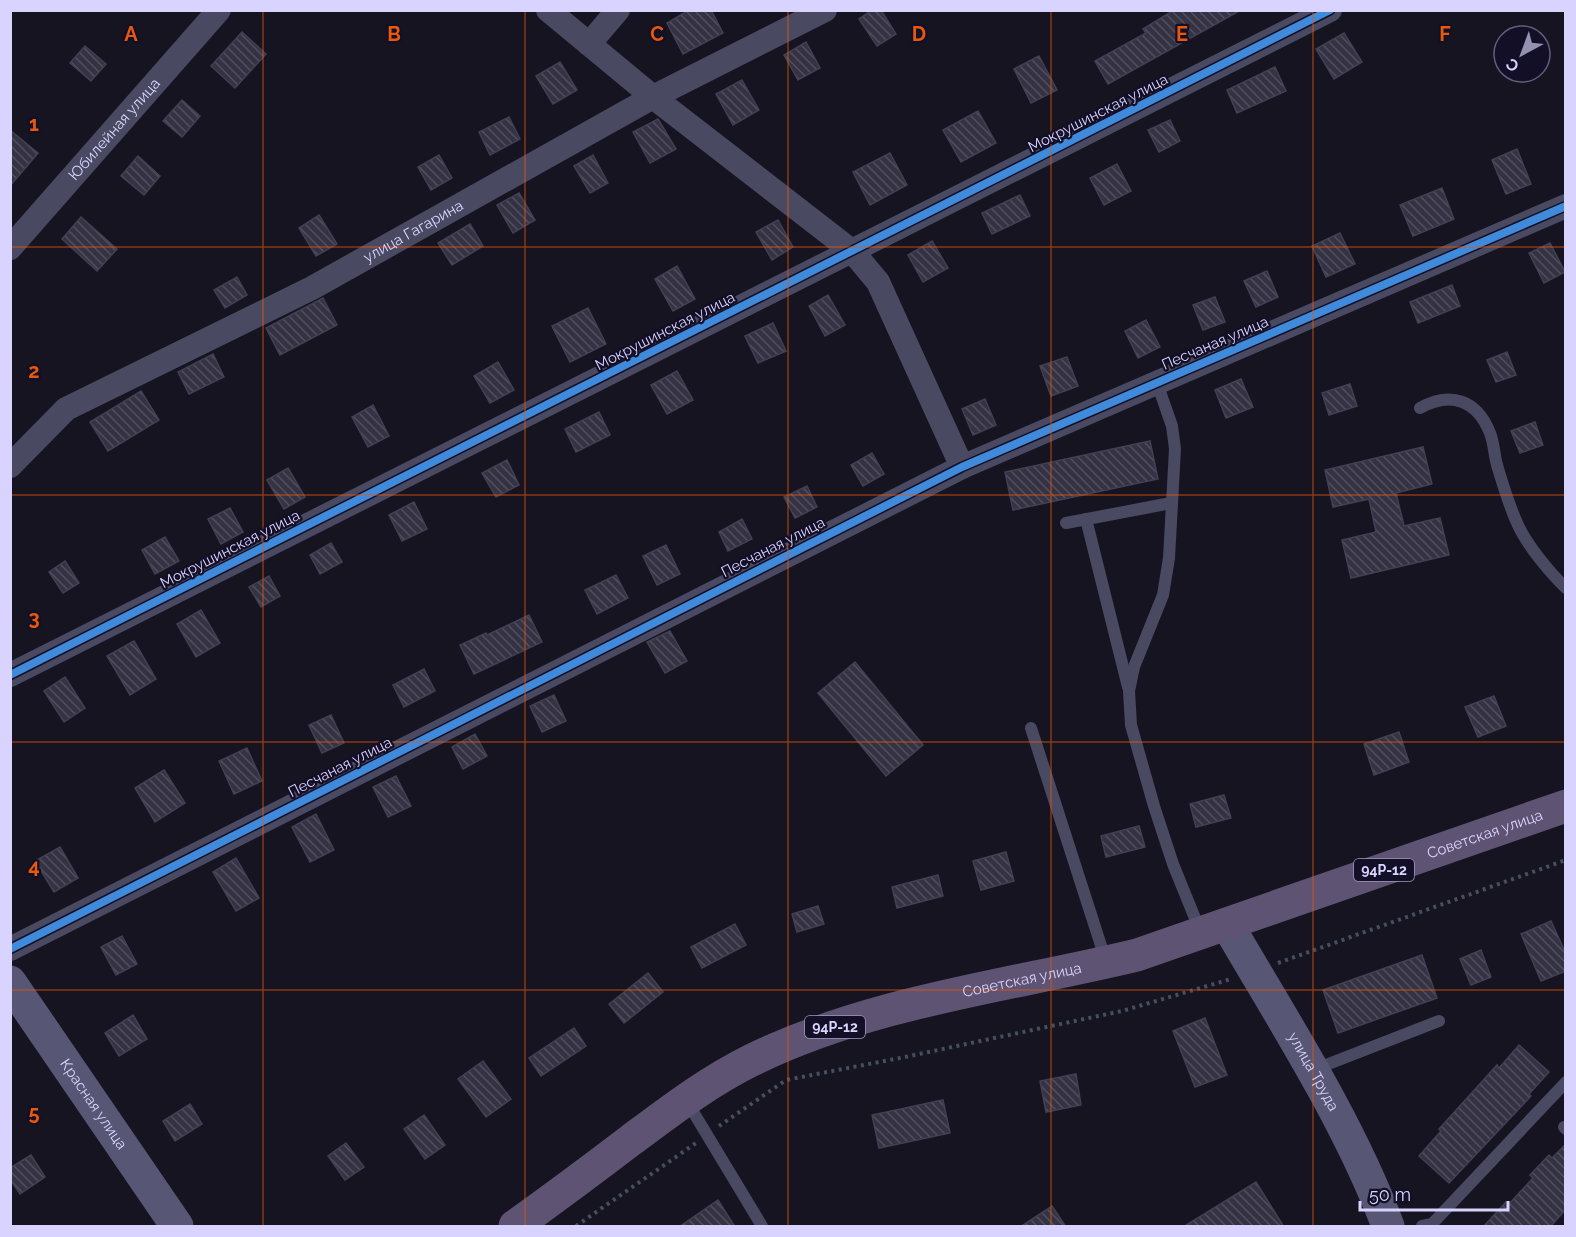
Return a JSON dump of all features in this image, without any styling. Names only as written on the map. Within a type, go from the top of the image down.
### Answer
[{"type":"main road","name":"Советская улица","points":[[515,1227],[685,1100],[751,1060],[814,1033],[916,1003],[1137,955],[1566,806]]},
{"type":"street","name":"Юбилейная улица","points":[[10,248],[219,10]]},
{"type":"street","points":[[548,10],[653,97],[853,252],[878,282],[962,467]]},
{"type":"street","points":[[589,44],[618,10]]},
{"type":"street","name":"улица Гагарина","points":[[10,466],[66,409],[312,288],[653,97],[825,10]]},
{"type":"street","name":"Мокрушинская улица","points":[[10,675],[1330,10]]},
{"type":"street","name":"Песчаная улица","points":[[10,949],[962,467],[1566,206]]},
{"type":"street","name":"улица Труда","points":[[1214,928],[1254,971],[1312,1071],[1375,1191],[1388,1227]]},
{"type":"street","name":"Красная улица","points":[[10,982],[177,1227]]},
{"type":"lane","points":[[1129,691],[1134,667],[1163,595],[1169,558],[1175,449],[1172,426],[1157,382]]},
{"type":"lane","points":[[1420,408],[1432,402],[1461,401],[1472,406],[1490,434],[1496,463],[1519,528],[1537,554],[1566,588]]},
{"type":"lane","points":[[1066,523],[1171,503]]},
{"type":"lane","points":[[1086,519],[1129,691],[1131,725],[1154,806],[1173,864],[1214,928]]},
{"type":"lane","points":[[1031,728],[1106,962]]},
{"type":"lane","points":[[1312,1071],[1439,1021]]},
{"type":"lane","points":[[1422,1227],[1432,1224],[1566,1082]]},
{"type":"lane","points":[[685,1100],[762,1227]]},
{"type":"path","points":[[576,1227],[786,1080],[1122,1011],[1254,971],[1566,860]]},
{"type":"building","points":[[689,10],[711,10],[723,33],[683,54],[667,23]]},
{"type":"building","points":[[872,10],[881,10],[896,34],[877,46],[859,19]]},
{"type":"building","points":[[1174,10],[1241,10],[1108,84],[1095,61],[1146,33],[1143,29]]},
{"type":"building","points":[[242,32],[266,54],[235,88],[211,66]]},
{"type":"building","points":[[1344,33],[1362,62],[1334,79],[1316,49]]},
{"type":"building","points":[[806,42],[820,68],[798,80],[784,55]]},
{"type":"building","points":[[85,46],[106,64],[91,81],[70,63]]},
{"type":"building","points":[[1039,56],[1057,90],[1031,103],[1014,69]]},
{"type":"building","points":[[560,62],[577,90],[553,104],[536,76]]},
{"type":"building","points":[[1275,67],[1286,91],[1237,113],[1227,90]]},
{"type":"building","points":[[742,80],[759,110],[733,125],[716,94]]},
{"type":"building","points":[[182,100],[200,116],[182,137],[163,121]]},
{"type":"building","points":[[978,111],[996,143],[961,162],[943,130]]},
{"type":"building","points":[[509,117],[520,139],[490,155],[479,132]]},
{"type":"building","points":[[658,119],[676,149],[650,163],[633,132]]},
{"type":"building","points":[[1170,120],[1180,141],[1159,152],[1148,130]]},
{"type":"building","points":[[10,130],[38,153],[10,186]]},
{"type":"building","points":[[1517,149],[1531,184],[1506,194],[1492,160]]},
{"type":"building","points":[[890,153],[907,185],[870,205],[853,172]]},
{"type":"building","points":[[439,155],[452,178],[431,190],[418,167]]},
{"type":"building","points":[[593,155],[608,183],[590,193],[574,166]]},
{"type":"building","points":[[138,156],[160,176],[144,195],[121,176]]},
{"type":"building","points":[[1117,164],[1131,191],[1104,205],[1090,178]]},
{"type":"building","points":[[1442,188],[1454,219],[1413,236],[1400,205]]},
{"type":"building","points":[[519,193],[535,220],[513,233],[497,205]]},
{"type":"building","points":[[1020,195],[1030,216],[992,234],[982,213]]},
{"type":"building","points":[[319,215],[337,244],[316,256],[299,228]]},
{"type":"building","points":[[81,217],[117,249],[97,271],[62,239]]},
{"type":"building","points":[[778,220],[793,247],[772,260],[756,232]]},
{"type":"building","points":[[470,224],[483,246],[452,265],[438,243]]},
{"type":"building","points":[[1340,233],[1355,264],[1326,277],[1312,246]]},
{"type":"building","points":[[932,241],[948,268],[923,282],[908,255]]},
{"type":"building","points":[[1550,243],[1565,272],[1544,283],[1529,253]]},
{"type":"building","points":[[677,266],[695,299],[673,311],[655,279]]},
{"type":"building","points":[[1267,271],[1278,297],[1256,307],[1244,281]]},
{"type":"building","points":[[237,277],[247,295],[225,308],[214,290]]},
{"type":"building","points":[[1452,285],[1460,306],[1418,323],[1410,302]]},
{"type":"building","points":[[828,295],[845,325],[825,336],[809,306]]},
{"type":"building","points":[[1215,297],[1225,322],[1203,330],[1193,305]]},
{"type":"building","points":[[323,298],[337,325],[280,355],[266,328]]},
{"type":"building","points":[[588,308],[606,344],[570,362],[552,326]]},
{"type":"building","points":[[1146,320],[1160,347],[1138,358],[1125,331]]},
{"type":"building","points":[[773,323],[786,351],[758,363],[745,336]]},
{"type":"building","points":[[1507,352],[1516,375],[1496,382],[1487,360]]},
{"type":"building","points":[[213,354],[224,377],[189,394],[178,372]]},
{"type":"building","points":[[1067,357],[1078,386],[1051,396],[1040,366]]},
{"type":"building","points":[[498,362],[514,390],[490,403],[474,376]]},
{"type":"building","points":[[677,371],[693,400],[667,414],[651,385]]},
{"type":"building","points":[[1241,379],[1253,407],[1226,418],[1215,390]]},
{"type":"building","points":[[1350,384],[1357,406],[1329,415],[1322,393]]},
{"type":"building","points":[[141,391],[159,420],[108,451],[90,422]]},
{"type":"building","points":[[985,399],[996,425],[973,435],[962,409]]},
{"type":"building","points":[[373,405],[389,436],[368,447],[352,417]]},
{"type":"building","points":[[599,412],[610,435],[576,452],[565,429]]},
{"type":"building","points":[[1535,422],[1543,445],[1520,453],[1511,431]]},
{"type":"building","points":[[1150,441],[1158,479],[1013,510],[1005,472]]},
{"type":"building","points":[[1423,447],[1432,484],[1396,493],[1404,526],[1440,518],[1449,555],[1351,578],[1342,540],[1376,532],[1369,499],[1333,507],[1325,470]]},
{"type":"building","points":[[872,453],[884,474],[863,486],[851,465]]},
{"type":"building","points":[[507,460],[519,485],[496,497],[482,473]]},
{"type":"building","points":[[288,468],[305,497],[284,509],[267,480]]},
{"type":"building","points":[[807,486],[817,507],[795,518],[784,497]]},
{"type":"building","points":[[414,502],[427,529],[402,541],[389,515]]},
{"type":"building","points":[[230,508],[243,532],[221,544],[208,519]]},
{"type":"building","points":[[742,519],[752,539],[728,551],[719,532]]},
{"type":"building","points":[[165,537],[179,561],[155,574],[142,550]]},
{"type":"building","points":[[331,543],[342,562],[320,574],[310,555]]},
{"type":"building","points":[[666,545],[680,574],[657,585],[643,556]]},
{"type":"building","points":[[65,561],[79,583],[63,593],[49,572]]},
{"type":"building","points":[[616,575],[628,598],[597,614],[585,590]]},
{"type":"building","points":[[269,576],[280,596],[261,607],[249,587]]},
{"type":"building","points":[[201,610],[220,643],[196,657],[177,624]]},
{"type":"building","points":[[529,615],[542,642],[474,674],[460,645]]},
{"type":"building","points":[[670,631],[687,661],[665,673],[647,642]]},
{"type":"building","points":[[134,641],[156,679],[130,695],[107,656]]},
{"type":"building","points":[[855,662],[923,745],[886,776],[818,693]]},
{"type":"building","points":[[424,669],[435,691],[404,707],[393,685]]},
{"type":"building","points":[[65,677],[85,708],[64,722],[44,691]]},
{"type":"building","points":[[554,695],[566,721],[542,732],[530,706]]},
{"type":"building","points":[[1494,696],[1506,726],[1478,737],[1465,707]]},
{"type":"building","points":[[331,715],[344,743],[322,753],[309,725]]},
{"type":"building","points":[[1399,732],[1409,762],[1374,775],[1364,744]]},
{"type":"building","points":[[475,734],[487,756],[463,769],[452,747]]},
{"type":"building","points":[[247,748],[262,781],[234,794],[219,761]]},
{"type":"building","points":[[164,770],[185,803],[155,822],[135,788]]},
{"type":"building","points":[[396,776],[411,806],[388,817],[373,787]]},
{"type":"building","points":[[1224,795],[1231,818],[1196,827],[1190,804]]},
{"type":"building","points":[[316,814],[334,850],[310,862],[292,827]]},
{"type":"building","points":[[1139,826],[1145,847],[1106,857],[1101,836]]},
{"type":"building","points":[[60,847],[78,878],[54,892],[35,861]]},
{"type":"building","points":[[1006,852],[1014,881],[981,890],[973,861]]},
{"type":"building","points":[[236,858],[259,898],[236,911],[213,872]]},
{"type":"building","points":[[938,875],[943,896],[897,908],[892,887]]},
{"type":"building","points":[[818,906],[824,924],[797,932],[792,914]]},
{"type":"building","points":[[1551,921],[1566,954],[1566,971],[1541,981],[1521,934]]},
{"type":"building","points":[[735,924],[746,945],[702,968],[691,947]]},
{"type":"building","points":[[122,936],[137,964],[116,975],[101,947]]},
{"type":"building","points":[[1481,950],[1491,977],[1471,985],[1460,959]]},
{"type":"building","points":[[1422,955],[1437,998],[1338,1033],[1323,990]]},
{"type":"building","points":[[648,973],[663,992],[624,1023],[609,1004]]},
{"type":"building","points":[[133,1015],[147,1039],[119,1056],[105,1033]]},
{"type":"building","points":[[1205,1018],[1227,1075],[1195,1087],[1173,1031]]},
{"type":"building","points":[[574,1028],[586,1046],[541,1076],[529,1058]]},
{"type":"building","points":[[1519,1045],[1549,1072],[1529,1094],[1531,1096],[1449,1183],[1419,1156],[1441,1131],[1439,1129],[1497,1065],[1499,1068]]},
{"type":"building","points":[[483,1061],[511,1099],[486,1117],[458,1079]]},
{"type":"building","points":[[1076,1074],[1081,1105],[1046,1112],[1040,1081]]},
{"type":"building","points":[[943,1100],[950,1133],[879,1148],[872,1115]]},
{"type":"building","points":[[190,1104],[202,1124],[175,1141],[163,1121]]},
{"type":"building","points":[[424,1115],[445,1145],[425,1159],[404,1129]]},
{"type":"building","points":[[346,1143],[364,1167],[345,1180],[328,1156]]},
{"type":"building","points":[[1566,1144],[1566,1209],[1550,1227],[1483,1227],[1533,1178],[1530,1175],[1549,1155],[1552,1158]]},
{"type":"building","points":[[31,1155],[45,1177],[20,1194],[10,1179],[10,1168]]},
{"type":"building","points":[[1256,1182],[1284,1227],[1183,1227]]},
{"type":"building","points":[[718,1200],[735,1227],[679,1227]]},
{"type":"building","points":[[1052,1206],[1066,1227],[1020,1227]]},
{"type":"cycle path","points":[[10,675],[1330,10]]},
{"type":"cycle path","points":[[10,949],[962,467],[1566,206]]}]
